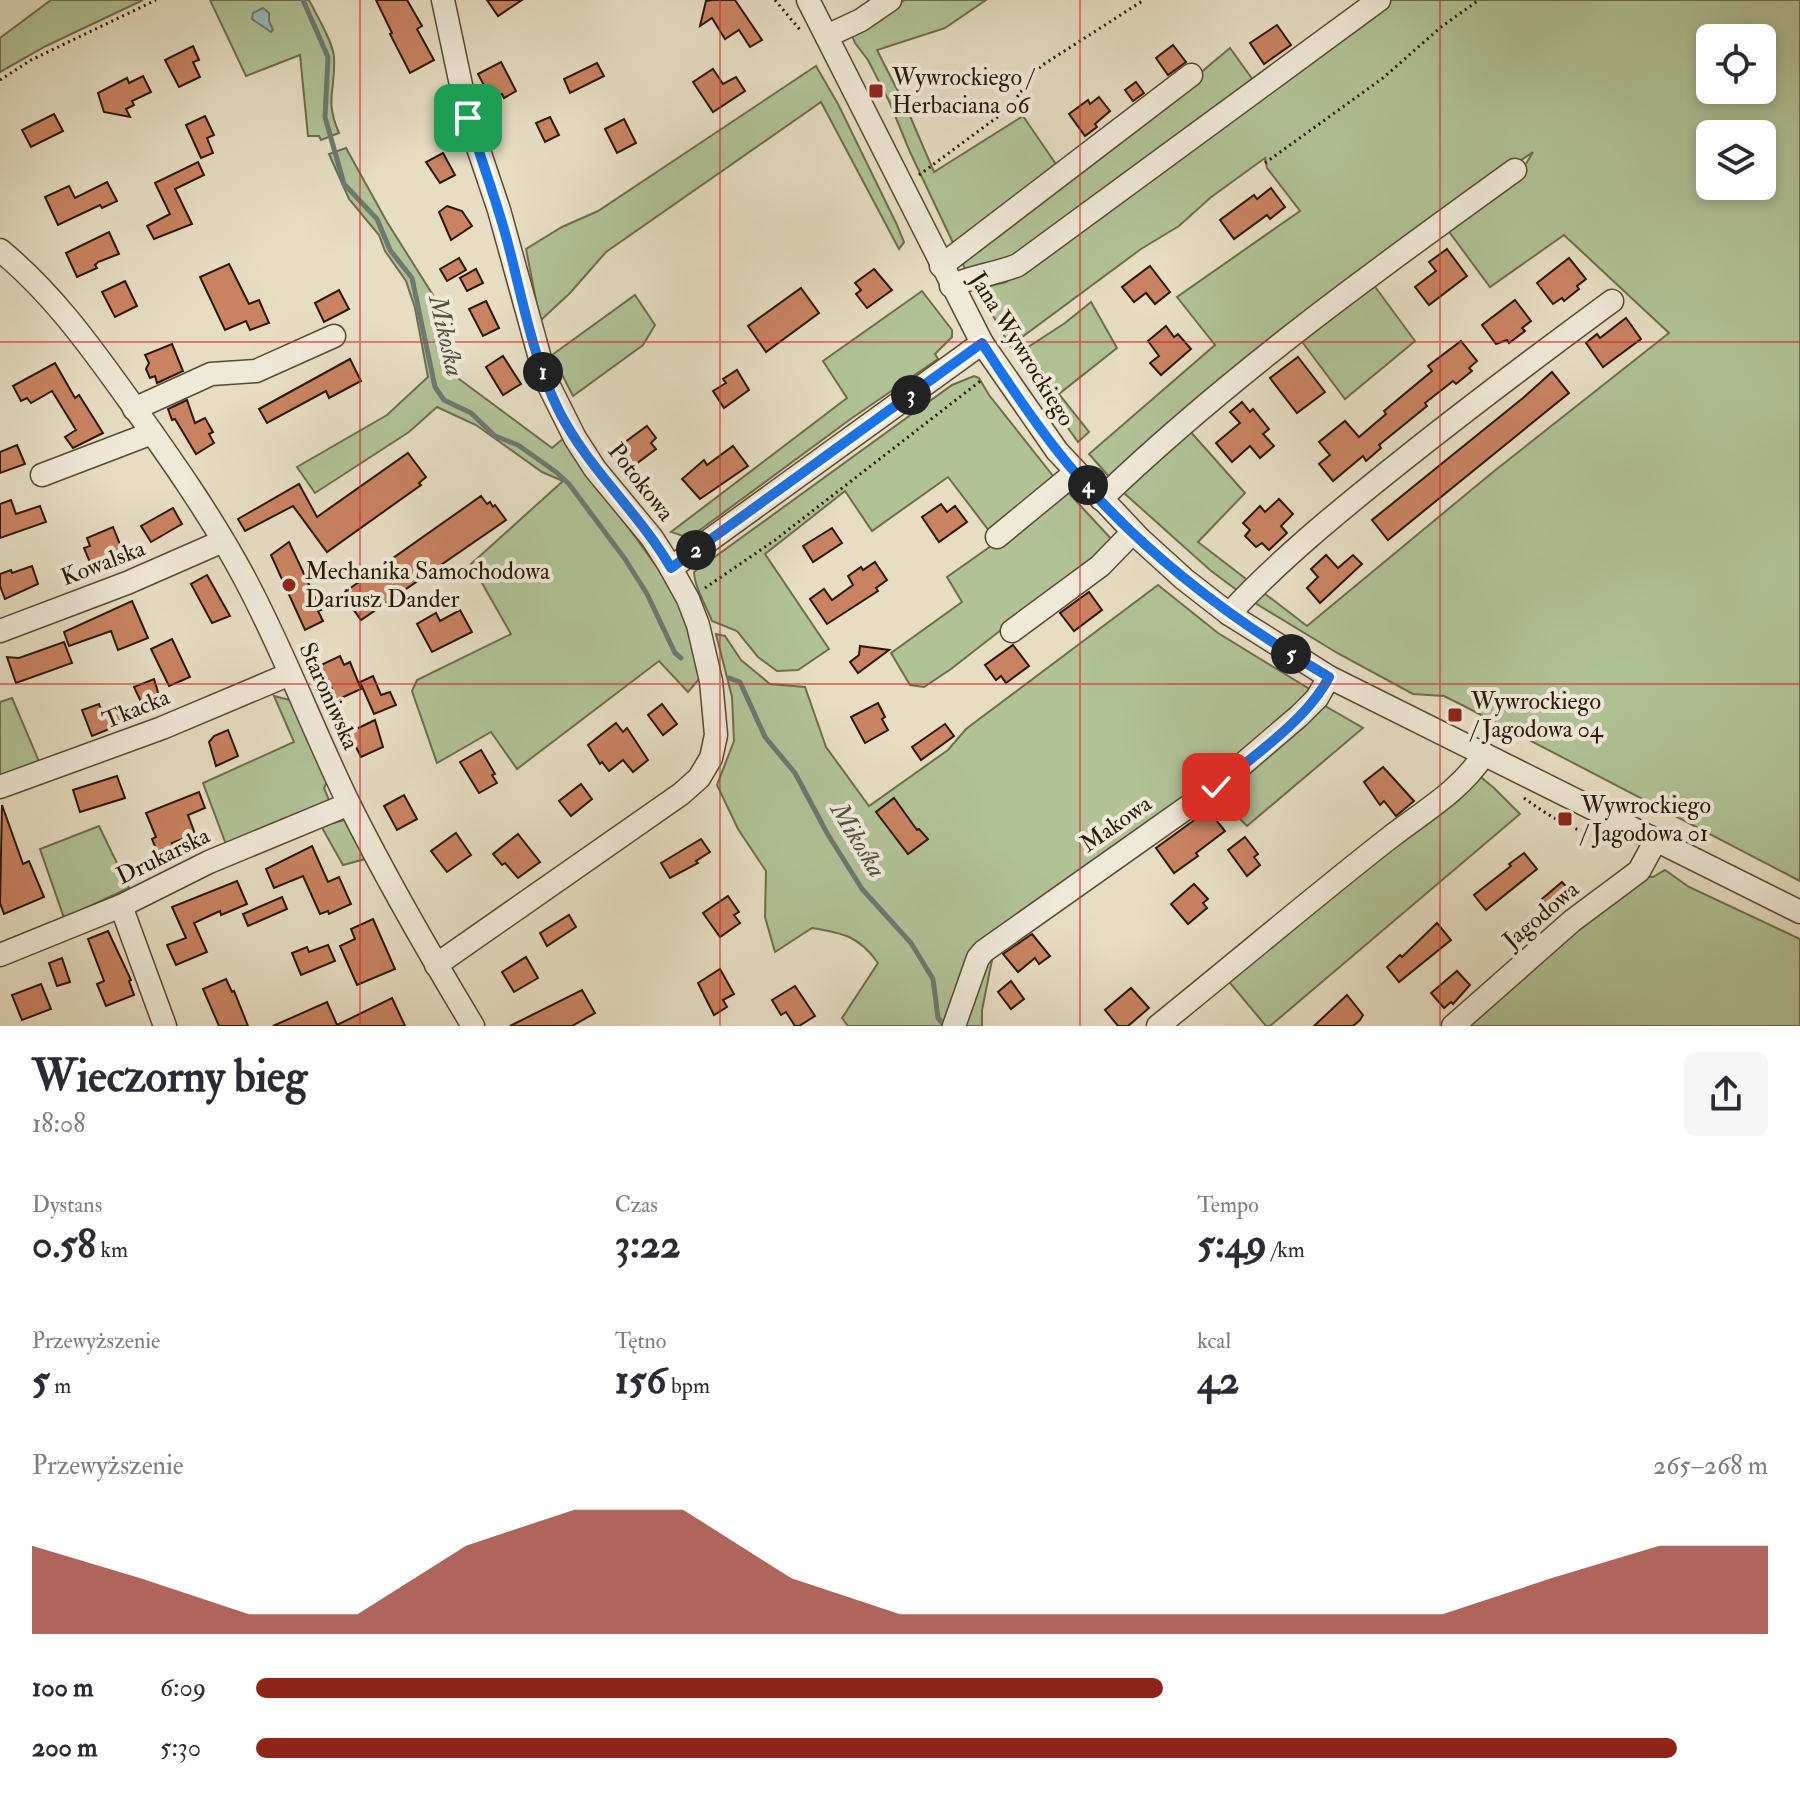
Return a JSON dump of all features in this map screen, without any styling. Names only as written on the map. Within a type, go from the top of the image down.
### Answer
[{"type":"street","name":"Potokowa","points":[[436,965],[681,794],[699,778],[711,758],[716,735],[704,643],[688,599],[652,538],[595,469],[575,438],[546,380],[499,210],[468,118],[443,0]]},
{"type":"street","name":"Jana Wywrockiego","points":[[808,0],[946,276],[982,343],[1017,397],[1076,472],[1133,532],[1184,579],[1229,614],[1329,677],[1800,912]]},
{"type":"street","points":[[827,36],[861,20],[890,0]]},
{"type":"street","points":[[946,276],[968,278],[1018,265],[1379,0]]},
{"type":"street","points":[[946,276],[1191,75]]},
{"type":"street","points":[[1101,499],[1209,402],[1266,356],[1378,269],[1515,170]]},
{"type":"street","name":"Staroniwska","points":[[0,250],[38,284],[67,316],[152,433],[223,541],[261,610],[349,804],[401,905],[473,1026]]},
{"type":"street","points":[[1229,614],[1313,535],[1371,486],[1492,389],[1612,301]]},
{"type":"street","points":[[134,409],[211,374],[256,371],[334,336]]},
{"type":"street","points":[[671,568],[982,343]]},
{"type":"street","points":[[42,475],[152,433]]},
{"type":"street","points":[[997,537],[1076,472]]},
{"type":"street","points":[[1012,631],[1100,566],[1133,532]]},
{"type":"street","name":"Kowalska","points":[[0,631],[127,583],[223,541]]},
{"type":"street","name":"Tkacka","points":[[0,787],[162,728],[290,674]]},
{"type":"street","name":"Makowa","points":[[954,1026],[978,958],[984,951],[1216,787],[1299,716],[1317,698],[1329,677]]},
{"type":"street","points":[[1158,1026],[1389,838],[1458,786],[1484,754]]},
{"type":"street","name":"Drukarska","points":[[0,955],[121,906],[209,862],[349,804]]},
{"type":"street","name":"Jagodowa","points":[[1453,1026],[1572,921],[1639,871],[1656,840]]},
{"type":"street","points":[[121,906],[165,1026]]},
{"type":"path","points":[[0,80],[31,60],[156,0]]},
{"type":"path","points":[[920,174],[1007,110],[1041,66],[1144,0]]},
{"type":"path","points":[[1265,163],[1383,78],[1441,27],[1479,0]]},
{"type":"path","points":[[688,599],[775,540],[986,377]]},
{"type":"green space","points":[[51,0],[143,0],[46,46],[0,72],[0,38]]},
{"type":"green space","points":[[210,0],[309,0],[333,52],[331,103],[339,133],[321,140],[319,136],[308,136],[300,55],[246,76]]},
{"type":"green space","points":[[905,0],[986,0],[945,28],[877,50],[934,172],[1023,116],[1060,170],[955,247],[889,101],[851,33]]},
{"type":"green space","points":[[1387,0],[1800,0],[1800,881],[1444,696],[1413,694],[1255,603],[1264,593],[1307,626],[1493,472],[1669,333],[1564,235],[1490,287],[1447,229],[1514,184],[1533,152],[1399,244],[1113,481],[1089,454],[1215,345],[1177,297],[1300,211],[1267,168],[1265,158],[1210,198],[1179,226],[1141,249],[1010,346],[978,289],[1006,282],[1087,218]]},
{"type":"green space","points":[[1230,48],[1253,80],[1004,268],[968,274],[960,259],[1144,120]]},
{"type":"green space","points":[[816,66],[897,225],[904,242],[899,249],[821,102],[606,252],[540,321],[526,249],[562,227],[598,211]]},
{"type":"green space","points":[[346,148],[387,222],[438,303],[455,376],[552,448],[564,438],[672,588],[690,628],[700,678],[688,692],[659,661],[517,769],[491,732],[437,763],[412,691],[417,680],[511,634],[471,564],[563,481],[542,472],[476,425],[437,407],[409,432],[315,493],[297,467],[387,415],[428,377],[415,308],[406,281],[385,251],[379,235],[349,199],[329,154]]},
{"type":"green space","points":[[1373,284],[1415,341],[1345,399],[1300,339]]},
{"type":"green space","points":[[922,291],[952,330],[952,337],[935,354],[938,359],[689,538],[671,532],[847,398],[823,361]]},
{"type":"green space","points":[[635,295],[655,325],[643,345],[573,396],[552,355]]},
{"type":"green space","points":[[1091,302],[1117,348],[1059,394],[1089,432],[1078,442],[1016,355]]},
{"type":"green space","points":[[974,376],[979,378],[1057,481],[990,532],[948,477],[872,531],[845,491],[765,554],[829,649],[798,670],[777,671],[758,657],[737,631],[712,621],[694,572],[952,385]]},
{"type":"green space","points":[[1189,430],[1245,493],[1198,542],[1250,582],[1238,591],[1124,493],[1125,483]]},
{"type":"green space","points":[[1065,489],[1114,542],[951,669],[924,687],[910,685],[891,653],[962,602],[947,577]]},
{"type":"green space","points":[[1158,585],[1218,633],[1311,690],[1208,787],[1009,924],[944,1026],[848,1026],[842,1018],[878,963],[850,937],[812,928],[775,952],[765,917],[766,871],[738,829],[717,785],[734,741],[732,697],[716,634],[725,636],[741,660],[770,684],[805,687],[826,747],[869,806],[948,750],[966,729]]},
{"type":"green space","points":[[274,696],[290,700],[327,781],[324,788],[331,805],[227,847],[203,783],[294,742]]},
{"type":"green space","points":[[12,698],[41,766],[0,780],[0,702]]},
{"type":"green space","points":[[1320,703],[1363,728],[1247,826],[1215,794]]},
{"type":"green space","points":[[1477,774],[1520,814],[1270,1026],[1266,1026],[1225,977]]},
{"type":"green space","points":[[345,820],[365,859],[343,865],[321,826]]},
{"type":"green space","points":[[99,826],[129,888],[64,918],[40,849]]},
{"type":"green space","points":[[1665,870],[1689,887],[1800,939],[1800,1026],[1460,1026],[1639,876],[1653,877]]},
{"type":"green space","points":[[993,955],[982,1010],[982,1026],[959,1026],[981,962]]},
{"type":"water","points":[[263,8],[269,13],[271,32],[252,19],[253,13]]},
{"type":"building","points":[[376,0],[407,0],[422,26],[417,29],[434,60],[410,73]]},
{"type":"building","points":[[487,0],[522,0],[498,16]]},
{"type":"building","points":[[735,0],[762,40],[750,47],[739,30],[725,39],[712,18],[700,26],[706,1]]},
{"type":"building","points":[[1277,25],[1291,45],[1264,64],[1250,43]]},
{"type":"building","points":[[1173,45],[1186,62],[1168,75],[1156,58]]},
{"type":"building","points":[[193,46],[199,60],[193,62],[200,77],[179,87],[165,60]]},
{"type":"building","points":[[501,62],[516,91],[504,98],[502,94],[491,99],[478,74]]},
{"type":"building","points":[[597,63],[604,76],[570,93],[564,79]]},
{"type":"building","points":[[713,69],[723,84],[736,77],[745,91],[713,112],[693,82]]},
{"type":"building","points":[[143,76],[151,92],[132,101],[134,105],[126,109],[130,117],[104,112],[98,93],[127,78],[129,83]]},
{"type":"building","points":[[1136,82],[1144,93],[1133,101],[1125,90]]},
{"type":"building","points":[[1099,97],[1110,111],[1085,136],[1069,114],[1088,100],[1090,104]]},
{"type":"building","points":[[54,114],[63,131],[31,147],[22,130]]},
{"type":"building","points":[[205,116],[214,135],[207,138],[213,153],[201,158],[186,125]]},
{"type":"building","points":[[550,117],[559,135],[545,142],[536,123]]},
{"type":"building","points":[[624,119],[636,143],[617,153],[605,129]]},
{"type":"building","points":[[443,153],[455,175],[440,183],[426,162]]},
{"type":"building","points":[[198,162],[204,175],[175,189],[192,224],[154,239],[147,226],[170,214],[155,183]]},
{"type":"building","points":[[107,182],[117,201],[102,208],[100,205],[58,225],[45,197],[69,186],[75,198]]},
{"type":"building","points":[[1271,188],[1285,207],[1270,219],[1267,215],[1234,239],[1220,220],[1254,195],[1257,199]]},
{"type":"building","points":[[447,206],[462,211],[472,226],[451,240],[439,212]]},
{"type":"building","points":[[109,232],[119,254],[98,262],[95,265],[97,268],[77,277],[66,253]]},
{"type":"building","points":[[1447,249],[1467,276],[1429,305],[1415,287],[1436,271],[1429,262]]},
{"type":"building","points":[[459,258],[466,270],[447,281],[440,269]]},
{"type":"building","points":[[1569,258],[1586,279],[1564,301],[1562,298],[1553,304],[1537,283]]},
{"type":"building","points":[[229,264],[249,304],[259,300],[269,323],[250,330],[246,321],[225,330],[200,277]]},
{"type":"building","points":[[1150,266],[1170,292],[1155,304],[1146,293],[1134,302],[1122,287]]},
{"type":"building","points":[[476,269],[483,283],[467,291],[460,278]]},
{"type":"building","points":[[874,269],[892,290],[867,308],[856,294],[861,290],[855,283]]},
{"type":"building","points":[[125,281],[137,306],[115,317],[102,292]]},
{"type":"building","points":[[801,288],[819,313],[766,352],[748,326]]},
{"type":"building","points":[[339,290],[349,309],[324,322],[315,303]]},
{"type":"building","points":[[1515,300],[1531,321],[1522,328],[1525,331],[1509,343],[1507,340],[1496,344],[1482,325]]},
{"type":"building","points":[[486,301],[499,328],[483,336],[469,309]]},
{"type":"building","points":[[1626,318],[1641,339],[1603,367],[1586,343],[1597,334],[1600,338]]},
{"type":"building","points":[[1166,326],[1174,337],[1178,334],[1191,349],[1161,375],[1150,363],[1159,356],[1148,341]]},
{"type":"building","points":[[1461,341],[1477,361],[1469,368],[1472,371],[1456,384],[1453,381],[1425,403],[1427,406],[1379,445],[1381,448],[1366,461],[1363,456],[1333,481],[1319,464],[1330,455],[1319,442],[1345,421],[1359,437],[1386,414],[1384,411],[1432,371],[1428,366]]},
{"type":"building","points":[[172,344],[183,371],[157,383],[155,376],[150,378],[146,369],[149,363],[145,355]]},
{"type":"building","points":[[503,356],[521,384],[503,395],[486,367]]},
{"type":"building","points":[[1298,357],[1325,392],[1297,413],[1270,378]]},
{"type":"building","points":[[350,359],[361,381],[329,398],[326,391],[267,423],[259,409]]},
{"type":"building","points":[[55,363],[75,398],[79,395],[103,433],[73,448],[65,437],[76,430],[52,391],[31,403],[27,398],[21,401],[13,386]]},
{"type":"building","points":[[737,370],[749,390],[724,408],[713,391],[726,383],[723,379]]},
{"type":"building","points":[[1552,372],[1569,393],[1388,540],[1372,520]]},
{"type":"building","points":[[187,400],[195,423],[205,418],[213,432],[209,434],[214,443],[196,454],[175,419],[172,420],[168,409]]},
{"type":"building","points":[[1242,402],[1250,412],[1253,409],[1269,429],[1263,434],[1274,446],[1260,458],[1250,446],[1232,462],[1216,443],[1240,423],[1230,412]]},
{"type":"building","points":[[647,426],[656,438],[651,443],[656,449],[632,467],[617,448]]},
{"type":"building","points":[[17,445],[25,464],[0,473],[0,452]]},
{"type":"building","points":[[733,446],[748,466],[700,499],[682,479],[704,460],[707,465]]},
{"type":"building","points":[[408,453],[426,477],[419,483],[421,485],[327,552],[293,506],[245,531],[238,519],[299,484],[317,517]]},
{"type":"building","points":[[481,496],[487,504],[495,505],[506,520],[361,620],[342,594]]},
{"type":"building","points":[[1279,499],[1293,514],[1281,526],[1287,533],[1269,550],[1262,543],[1256,547],[1245,536],[1250,530],[1243,523],[1260,506],[1265,512]]},
{"type":"building","points":[[11,500],[16,514],[40,506],[46,522],[0,538],[0,504]]},
{"type":"building","points":[[941,504],[947,512],[955,506],[967,522],[939,542],[922,517]]},
{"type":"building","points":[[173,508],[182,524],[151,542],[141,526]]},
{"type":"building","points":[[113,527],[123,552],[91,565],[84,548],[90,546],[87,538]]},
{"type":"building","points":[[832,528],[842,543],[813,562],[803,546]]},
{"type":"building","points":[[289,542],[321,610],[318,611],[323,621],[305,630],[271,555]]},
{"type":"building","points":[[1326,555],[1338,568],[1353,555],[1362,564],[1320,603],[1307,588],[1318,577],[1311,569]]},
{"type":"building","points":[[875,562],[887,580],[876,588],[878,591],[827,624],[810,599],[824,589],[832,600],[853,585],[848,576]]},
{"type":"building","points":[[32,566],[38,584],[5,599],[0,574]]},
{"type":"building","points":[[207,575],[230,616],[212,623],[191,584]]},
{"type":"building","points":[[1089,592],[1102,610],[1074,631],[1060,613]]},
{"type":"building","points":[[132,601],[148,638],[118,650],[111,631],[69,646],[64,632]]},
{"type":"building","points":[[460,610],[472,632],[432,652],[417,624],[436,613],[440,621]]},
{"type":"building","points":[[172,639],[190,677],[169,686],[151,649]]},
{"type":"building","points":[[64,642],[72,663],[16,683],[7,657],[19,658]]},
{"type":"building","points":[[1013,645],[1029,666],[1006,683],[1001,676],[996,680],[985,665]]},
{"type":"building","points":[[860,646],[889,650],[858,673],[850,662],[859,655]]},
{"type":"building","points":[[340,656],[344,665],[350,662],[361,689],[337,700],[321,665]]},
{"type":"building","points":[[373,676],[381,695],[390,692],[396,705],[374,714],[360,682]]},
{"type":"building","points":[[154,679],[160,699],[143,706],[134,687]]},
{"type":"building","points":[[878,703],[888,730],[865,743],[851,717]]},
{"type":"building","points":[[99,704],[102,712],[116,707],[122,724],[92,736],[82,710]]},
{"type":"building","points":[[662,704],[677,724],[663,735],[648,715]]},
{"type":"building","points":[[375,720],[383,747],[361,757],[356,747],[348,742],[348,733]]},
{"type":"building","points":[[616,723],[623,732],[627,728],[648,760],[633,772],[623,760],[609,771],[602,762],[600,764],[588,745]]},
{"type":"building","points":[[945,724],[954,736],[921,760],[912,747]]},
{"type":"building","points":[[228,730],[238,756],[216,766],[209,742],[214,736]]},
{"type":"building","points":[[481,750],[497,783],[479,793],[460,762]]},
{"type":"building","points":[[1383,767],[1414,801],[1396,816],[1384,801],[1380,805],[1364,782]]},
{"type":"building","points":[[117,776],[125,798],[80,812],[73,790]]},
{"type":"building","points":[[581,784],[592,799],[571,816],[559,801]]},
{"type":"building","points":[[199,792],[205,808],[188,815],[195,834],[172,843],[174,848],[158,854],[152,839],[156,837],[146,813]]},
{"type":"building","points":[[404,795],[417,819],[397,830],[384,806]]},
{"type":"building","points":[[894,798],[917,830],[928,839],[908,854],[876,812]]},
{"type":"building","points":[[2,805],[23,864],[29,861],[44,897],[4,914],[0,903]]},
{"type":"building","points":[[1208,810],[1225,831],[1174,873],[1156,848]]},
{"type":"building","points":[[456,833],[471,855],[447,872],[431,851]]},
{"type":"building","points":[[518,834],[540,862],[518,878],[493,854]]},
{"type":"building","points":[[1245,837],[1258,854],[1254,857],[1260,865],[1247,876],[1228,850]]},
{"type":"building","points":[[701,839],[710,852],[696,861],[698,863],[670,878],[661,863]]},
{"type":"building","points":[[312,846],[328,882],[339,877],[351,904],[329,914],[328,911],[320,914],[303,876],[274,888],[266,869]]},
{"type":"building","points":[[1524,853],[1537,869],[1486,910],[1474,895]]},
{"type":"building","points":[[237,881],[247,904],[221,915],[220,911],[194,923],[207,952],[176,965],[167,945],[186,938],[172,907]]},
{"type":"building","points":[[1562,882],[1574,896],[1549,917],[1537,903]]},
{"type":"building","points":[[1194,884],[1208,899],[1203,903],[1207,908],[1188,924],[1171,904]]},
{"type":"building","points":[[728,896],[739,912],[734,915],[740,923],[720,937],[703,913]]},
{"type":"building","points":[[282,897],[287,909],[248,926],[243,914]]},
{"type":"building","points":[[569,915],[576,927],[547,946],[540,933]]},
{"type":"building","points":[[373,919],[395,969],[357,985],[340,946],[355,939],[351,929]]},
{"type":"building","points":[[1437,923],[1451,940],[1399,982],[1387,967],[1400,955],[1402,957]]},
{"type":"building","points":[[108,931],[131,980],[134,995],[106,1006],[97,984],[104,981],[88,939]]},
{"type":"building","points":[[1032,934],[1050,956],[1039,964],[1035,958],[1018,972],[1003,954]]},
{"type":"building","points":[[328,945],[335,961],[301,975],[292,953],[307,947],[309,952]]},
{"type":"building","points":[[526,957],[538,978],[514,992],[502,972]]},
{"type":"building","points":[[62,958],[70,982],[57,986],[49,963]]},
{"type":"building","points":[[720,969],[734,994],[723,1000],[727,1007],[714,1015],[698,983]]},
{"type":"building","points":[[1457,971],[1470,985],[1453,1004],[1451,1002],[1444,1008],[1431,993]]},
{"type":"building","points":[[226,979],[248,1026],[219,1026],[203,989]]},
{"type":"building","points":[[1011,981],[1024,999],[1011,1009],[998,992]]},
{"type":"building","points":[[41,984],[51,1009],[22,1020],[12,995]]},
{"type":"building","points":[[795,986],[815,1016],[799,1026],[795,1026],[786,1012],[781,1015],[772,1000]]},
{"type":"building","points":[[1131,988],[1149,1008],[1128,1026],[1118,1026],[1105,1010]]},
{"type":"building","points":[[582,990],[595,1013],[572,1026],[510,1026]]},
{"type":"building","points":[[1347,995],[1363,1015],[1360,1020],[1353,1026],[1314,1026]]},
{"type":"building","points":[[392,998],[405,1026],[273,1026],[327,1002],[337,1025]]},
{"type":"waterway","name":"Mikośka","points":[[303,0],[328,57],[325,117],[344,184],[377,219],[390,250],[412,278],[435,387],[444,400],[471,413],[495,436],[518,445],[569,484],[625,559],[647,594],[675,653],[681,658]]},
{"type":"waterway","name":"Mikośka","points":[[729,678],[740,682],[765,737],[795,773],[862,889],[911,943],[933,979],[938,1018],[945,1026]]},
{"type":"place","name":"Wywrockiego / Herbaciana 06","points":[[876,91]]},
{"type":"place","name":"Mechanika Samochodowa Dariusz Dander","points":[[289,585]]},
{"type":"place","name":"Wywrockiego / Jagodowa 04","points":[[1455,715]]},
{"type":"place","name":"Wywrockiego / Jagodowa 01","points":[[1565,819]]},
{"type":"route","points":[[468,118],[499,210],[536,351],[558,409],[595,469],[652,538],[671,568],[982,343],[1057,451],[1140,539],[1229,614],[1329,677],[1317,698],[1299,716],[1216,787]]}]
